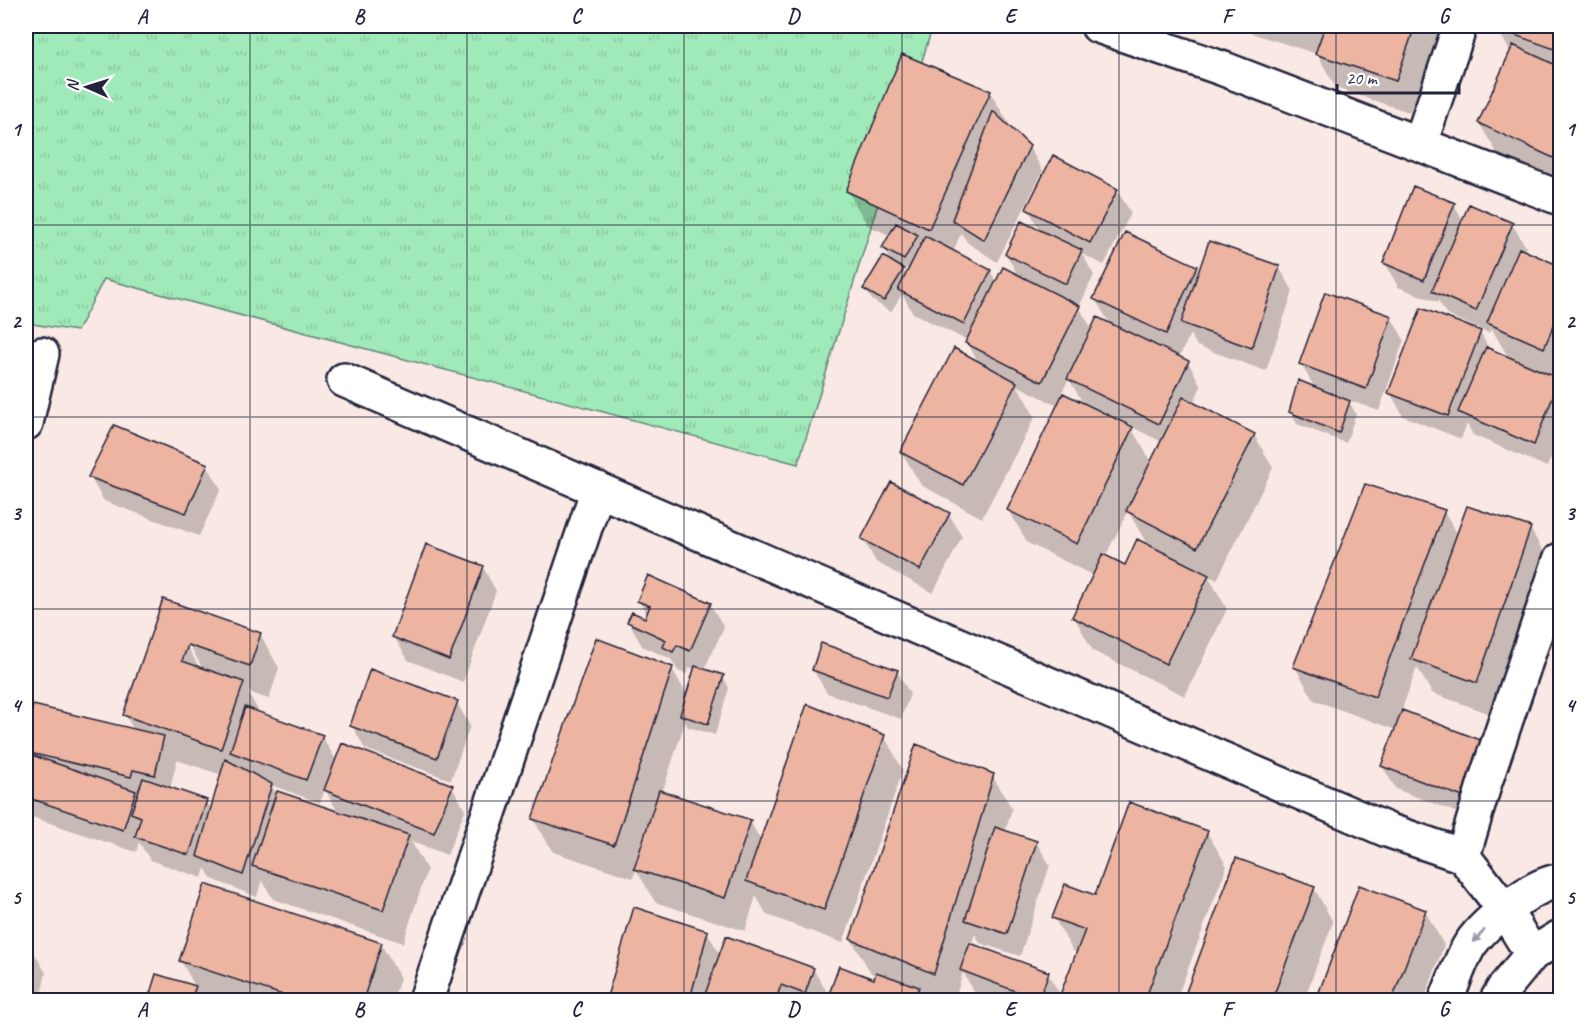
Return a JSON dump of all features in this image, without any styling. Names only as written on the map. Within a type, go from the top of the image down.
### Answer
[{"type":"street","points":[[1098,26],[1224,69],[1560,198]]},
{"type":"street","points":[[1420,144],[1460,26]]},
{"type":"street","points":[[26,423],[42,354]]},
{"type":"street","points":[[344,380],[1387,830],[1463,855],[1504,909],[1532,954]]},
{"type":"street","points":[[426,1000],[598,489]]},
{"type":"street","points":[[1463,855],[1485,782],[1560,560]]},
{"type":"street","points":[[1446,1000],[1468,947],[1504,909],[1550,882],[1560,881]]},
{"type":"street","points":[[1497,1000],[1532,954],[1560,938]]},
{"type":"green space","points":[[26,26],[917,26],[930,35],[798,464],[104,279],[77,331],[26,323]]},
{"type":"building","points":[[1325,26],[1415,26],[1396,81],[1315,54]]},
{"type":"building","points":[[1496,26],[1560,26],[1560,51],[1495,28]]},
{"type":"building","points":[[1513,45],[1560,67],[1560,161],[1478,123]]},
{"type":"building","points":[[902,54],[991,91],[929,229],[846,191]]},
{"type":"building","points":[[993,111],[1030,146],[984,240],[952,220]]},
{"type":"building","points":[[1053,155],[1118,189],[1090,243],[1026,209]]},
{"type":"building","points":[[1413,186],[1455,203],[1424,280],[1383,263]]},
{"type":"building","points":[[1469,204],[1513,223],[1476,311],[1432,291]]},
{"type":"building","points":[[1021,221],[1082,250],[1066,284],[1005,254]]},
{"type":"building","points":[[896,223],[918,235],[904,260],[882,248]]},
{"type":"building","points":[[1125,232],[1197,266],[1166,334],[1093,299]]},
{"type":"building","points":[[925,236],[991,270],[964,324],[898,290]]},
{"type":"building","points":[[1209,241],[1280,266],[1252,348],[1181,323]]},
{"type":"building","points":[[1519,248],[1560,266],[1560,317],[1558,316],[1544,348],[1487,323]]},
{"type":"building","points":[[883,256],[904,269],[884,301],[863,289]]},
{"type":"building","points":[[1003,267],[1080,306],[1042,382],[965,343]]},
{"type":"building","points":[[1325,292],[1392,316],[1366,389],[1299,364]]},
{"type":"building","points":[[1421,308],[1481,331],[1448,416],[1388,393]]},
{"type":"building","points":[[1097,317],[1189,361],[1159,424],[1067,379]]},
{"type":"building","points":[[1486,347],[1560,379],[1534,445],[1458,412]]},
{"type":"building","points":[[954,348],[1017,382],[963,485],[900,452]]},
{"type":"building","points":[[1298,380],[1350,401],[1339,433],[1289,412]]},
{"type":"building","points":[[1063,393],[1133,427],[1077,544],[1007,510]]},
{"type":"building","points":[[1183,397],[1255,434],[1197,548],[1126,511]]},
{"type":"building","points":[[114,425],[208,464],[186,513],[88,477]]},
{"type":"building","points":[[891,482],[950,513],[920,570],[861,539]]},
{"type":"building","points":[[1365,484],[1445,510],[1375,697],[1293,667]]},
{"type":"building","points":[[1467,506],[1531,527],[1477,683],[1411,659]]},
{"type":"building","points":[[1137,539],[1209,575],[1166,664],[1072,617],[1103,554],[1125,565]]},
{"type":"building","points":[[426,544],[484,566],[449,660],[392,637]]},
{"type":"building","points":[[648,575],[711,603],[690,651],[677,645],[673,652],[663,647],[666,640],[627,622],[632,612],[645,618],[650,606],[637,601]]},
{"type":"building","points":[[163,599],[261,633],[250,666],[188,645],[182,661],[244,682],[221,749],[123,715]]},
{"type":"building","points":[[596,638],[673,667],[614,845],[532,819]]},
{"type":"building","points":[[821,643],[898,670],[887,697],[812,670]]},
{"type":"building","points":[[695,666],[724,675],[708,724],[680,715]]},
{"type":"building","points":[[370,669],[458,701],[437,758],[350,726]]},
{"type":"building","points":[[807,704],[885,735],[824,910],[746,881]]},
{"type":"building","points":[[33,705],[164,736],[155,775],[133,770],[131,777],[26,752],[26,737]]},
{"type":"building","points":[[245,707],[323,735],[306,780],[230,752]]},
{"type":"building","points":[[1402,710],[1483,741],[1463,797],[1381,766]]},
{"type":"building","points":[[342,743],[453,785],[434,833],[324,790]]},
{"type":"building","points":[[916,744],[994,774],[934,974],[850,939]]},
{"type":"building","points":[[26,753],[136,791],[123,830],[26,797]]},
{"type":"building","points":[[225,759],[272,784],[243,875],[197,856]]},
{"type":"building","points":[[143,778],[207,800],[189,855],[135,837],[141,817],[131,813]]},
{"type":"building","points":[[659,790],[751,820],[725,898],[634,869]]},
{"type":"building","points":[[277,791],[409,835],[383,910],[252,866]]},
{"type":"building","points":[[1129,802],[1208,831],[1145,1000],[1058,1000],[1085,930],[1052,918],[1065,884],[1095,895]]},
{"type":"building","points":[[995,827],[1037,841],[1007,934],[965,920]]},
{"type":"building","points":[[1236,858],[1315,887],[1272,1000],[1183,1000]]},
{"type":"building","points":[[205,884],[382,943],[363,1000],[298,1000],[179,961]]},
{"type":"building","points":[[1359,885],[1426,910],[1392,1000],[1316,1000]]},
{"type":"building","points":[[634,907],[708,931],[690,999],[667,993],[665,1000],[606,1000]]},
{"type":"building","points":[[726,936],[814,968],[805,994],[781,985],[776,1000],[703,1000]]},
{"type":"building","points":[[970,943],[1049,972],[1039,1000],[960,970]]},
{"type":"building","points":[[839,966],[874,979],[876,972],[919,987],[914,1000],[827,1000]]},
{"type":"building","points":[[156,974],[196,986],[191,1000],[148,1000]]},
{"type":"building","points":[[938,994],[971,1000],[936,1000]]}]
